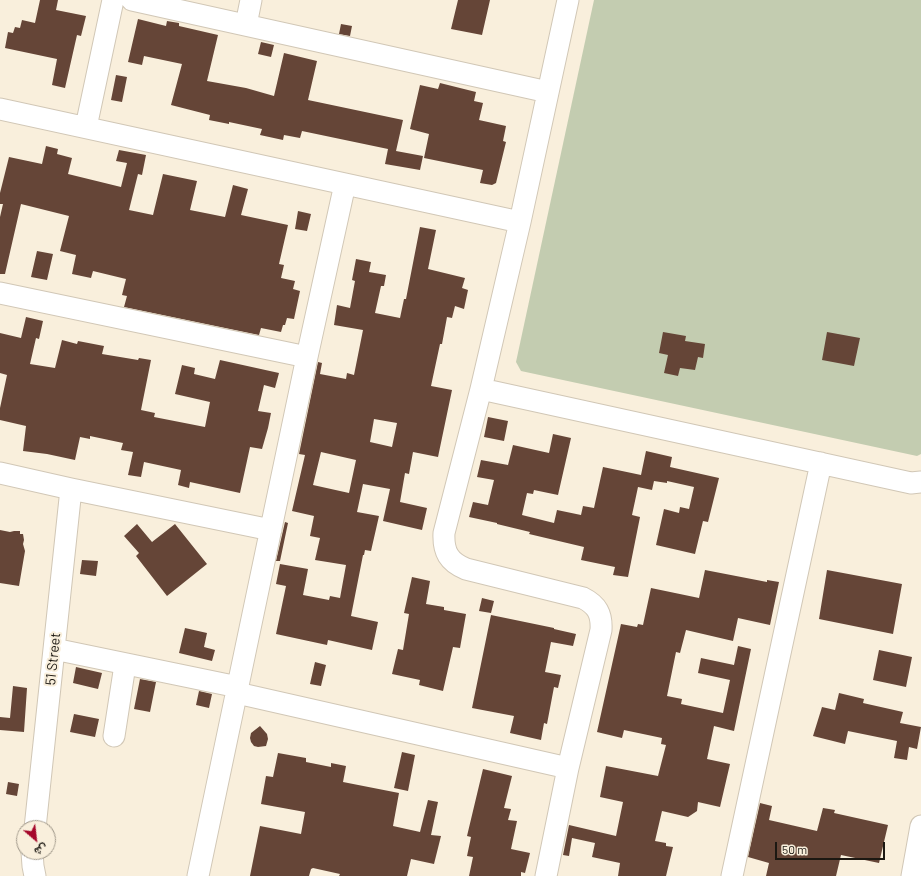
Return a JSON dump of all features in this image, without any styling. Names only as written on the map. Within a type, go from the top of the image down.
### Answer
[{"type":"street","points":[[86,127],[113,0]]},
{"type":"street","points":[[132,0],[548,92]]},
{"type":"street","points":[[246,25],[251,0]]},
{"type":"street","points":[[546,876],[568,768],[601,630],[602,622],[600,614],[590,601],[583,598],[466,569],[458,565],[448,556],[444,543],[444,533],[481,389],[520,222],[568,0]]},
{"type":"street","points":[[0,109],[520,222]]},
{"type":"street","points":[[198,876],[238,690],[306,357],[345,184]]},
{"type":"street","points":[[0,293],[306,357]]},
{"type":"street","points":[[481,389],[821,463],[911,482],[921,482]]},
{"type":"street","points":[[732,876],[821,463]]},
{"type":"street","points":[[0,473],[271,530]]},
{"type":"street","name":"51 Street","points":[[36,820],[71,489]]},
{"type":"street","points":[[54,649],[238,690],[568,768]]},
{"type":"street","points":[[114,736],[125,665]]},
{"type":"street","points":[[912,876],[920,837]]},
{"type":"street","points":[[33,860],[36,876]]},
{"type":"green space","points":[[594,0],[921,0],[921,454],[917,456],[521,371],[516,362]]},
{"type":"building","points":[[40,0],[58,0],[56,10],[86,16],[81,36],[77,35],[65,88],[52,85],[57,59],[5,48],[8,32],[13,33],[15,27],[20,28],[22,20],[35,23]]},
{"type":"building","points":[[458,0],[490,0],[482,35],[451,29]]},
{"type":"building","points":[[138,19],[166,26],[167,21],[179,23],[179,26],[218,35],[207,81],[246,88],[274,96],[284,53],[317,61],[308,100],[403,120],[396,151],[423,156],[420,170],[385,164],[388,149],[302,131],[300,138],[284,135],[283,140],[260,135],[262,129],[229,122],[229,124],[209,120],[210,115],[171,105],[182,64],[144,56],[142,65],[128,62]]},
{"type":"building","points":[[341,24],[352,26],[350,36],[339,34]]},
{"type":"building","points":[[261,42],[274,45],[271,57],[258,54]]},
{"type":"building","points":[[116,75],[127,77],[122,102],[111,100]]},
{"type":"building","points":[[440,83],[476,92],[474,101],[483,103],[479,120],[506,126],[503,141],[506,142],[496,183],[492,185],[480,183],[483,170],[424,158],[429,134],[410,129],[420,85],[438,89]]},
{"type":"building","points":[[46,146],[58,149],[57,154],[72,158],[68,174],[121,187],[127,163],[116,161],[119,150],[146,155],[142,175],[138,174],[129,210],[153,215],[163,174],[197,181],[190,210],[225,217],[233,185],[248,189],[241,215],[288,225],[279,264],[284,265],[281,278],[295,281],[293,289],[300,291],[294,319],[287,318],[281,332],[261,328],[259,335],[124,307],[127,296],[122,295],[126,279],[93,271],[91,278],[72,274],[76,255],[60,251],[69,216],[21,204],[5,274],[0,274],[0,217],[3,204],[0,204],[0,193],[9,157],[42,164]]},
{"type":"building","points":[[298,211],[311,214],[307,231],[295,229]]},
{"type":"building","points":[[420,227],[436,230],[428,269],[465,278],[462,288],[468,290],[464,309],[455,306],[452,318],[447,317],[442,344],[440,344],[431,386],[452,390],[438,457],[413,452],[409,474],[405,473],[400,502],[427,508],[422,530],[383,521],[390,489],[363,484],[357,512],[379,516],[371,551],[365,550],[363,555],[351,616],[378,622],[372,650],[328,640],[327,645],[276,634],[286,586],[276,584],[280,564],[308,569],[303,595],[329,600],[330,596],[340,598],[346,565],[315,560],[320,538],[310,536],[314,516],[292,511],[305,455],[299,454],[318,362],[322,363],[320,374],[346,379],[347,373],[354,375],[363,330],[334,325],[337,305],[350,308],[355,281],[352,280],[356,259],[371,262],[369,272],[386,275],[384,286],[381,286],[375,313],[400,318],[404,299],[406,299]],"holes":[[[374,419],[397,423],[392,447],[370,442]],[[321,452],[356,460],[349,493],[313,485]]]},
{"type":"building","points":[[37,251],[53,254],[47,280],[31,277]]},
{"type":"building","points":[[26,317],[43,321],[39,339],[36,338],[30,364],[55,368],[62,340],[77,344],[78,341],[104,346],[102,354],[138,360],[139,358],[151,360],[141,410],[155,413],[154,417],[205,427],[210,402],[175,394],[182,365],[195,368],[194,374],[215,379],[220,360],[279,373],[275,388],[264,385],[258,411],[271,413],[268,428],[262,449],[250,447],[240,493],[190,482],[189,488],[178,485],[181,470],[144,462],[141,477],[128,475],[133,452],[121,450],[123,443],[90,436],[90,439],[80,437],[75,460],[23,451],[26,426],[0,420],[0,408],[7,375],[0,373],[0,333],[21,338]]},
{"type":"building","points":[[663,332],[686,336],[685,341],[705,344],[703,358],[698,357],[695,370],[680,368],[678,376],[664,373],[668,355],[659,353]]},
{"type":"building","points":[[827,332],[860,338],[854,366],[822,360]]},
{"type":"building","points":[[488,417],[508,421],[504,441],[484,437]]},
{"type":"building","points":[[553,434],[571,438],[558,495],[534,490],[533,494],[527,493],[522,515],[554,523],[557,510],[581,515],[583,506],[594,508],[603,467],[641,475],[646,451],[672,457],[670,467],[719,478],[708,522],[703,521],[695,554],[656,545],[664,509],[679,513],[680,507],[689,509],[694,487],[667,481],[667,483],[654,481],[652,490],[638,487],[632,515],[640,517],[628,577],[613,575],[615,567],[581,560],[584,547],[529,534],[530,532],[469,517],[473,502],[488,505],[494,480],[477,477],[481,460],[508,465],[513,445],[549,453]]},
{"type":"building","points":[[285,522],[288,523],[280,561],[276,561]]},
{"type":"building","points":[[137,524],[152,542],[175,524],[207,564],[167,596],[136,556],[139,553],[124,536]]},
{"type":"building","points":[[0,530],[10,532],[20,531],[20,534],[23,534],[25,551],[19,586],[0,583]]},
{"type":"building","points":[[82,560],[98,561],[96,576],[80,574]]},
{"type":"building","points":[[705,570],[767,582],[767,580],[779,582],[770,625],[738,618],[733,641],[686,630],[680,653],[676,652],[667,696],[682,699],[681,704],[723,713],[730,680],[698,673],[701,658],[734,665],[738,646],[751,649],[734,731],[714,726],[707,759],[730,764],[720,807],[698,802],[697,811],[688,817],[662,811],[655,841],[666,843],[666,846],[673,847],[666,876],[618,876],[620,863],[592,857],[595,843],[572,838],[569,856],[563,855],[569,825],[616,836],[623,802],[600,797],[606,766],[658,776],[666,745],[661,744],[662,738],[624,730],[622,738],[597,732],[621,624],[637,627],[638,624],[643,625],[651,588],[699,598]]},
{"type":"building","points":[[827,570],[902,584],[893,634],[819,619]]},
{"type":"building","points":[[412,577],[430,581],[426,604],[444,607],[444,610],[466,614],[460,648],[453,647],[443,691],[419,685],[420,680],[392,674],[398,649],[403,650],[409,614],[404,613]]},
{"type":"building","points":[[482,598],[494,601],[491,613],[479,611]]},
{"type":"building","points":[[491,615],[576,634],[573,646],[551,642],[545,672],[561,675],[558,688],[554,687],[547,724],[544,723],[541,740],[510,733],[514,716],[472,708]]},
{"type":"building","points":[[185,628],[207,633],[204,647],[215,650],[212,661],[179,653]]},
{"type":"building","points":[[879,650],[912,657],[906,687],[873,680]]},
{"type":"building","points":[[315,662],[326,665],[321,686],[310,684]]},
{"type":"building","points":[[76,667],[102,673],[98,689],[73,683]]},
{"type":"building","points":[[140,679],[156,682],[150,712],[134,709]]},
{"type":"building","points":[[13,686],[27,688],[24,732],[0,730],[0,717],[10,718]]},
{"type":"building","points":[[199,691],[212,694],[209,708],[196,705]]},
{"type":"building","points":[[839,693],[864,699],[863,703],[903,712],[900,723],[921,727],[917,749],[909,747],[907,760],[894,758],[897,741],[848,731],[845,744],[813,736],[822,707],[835,710]]},
{"type":"building","points":[[74,714],[99,719],[95,737],[70,732]]},
{"type":"building","points":[[260,726],[267,734],[268,739],[266,746],[258,747],[254,746],[250,738],[251,733]]},
{"type":"building","points":[[402,752],[415,755],[408,791],[394,788]]},
{"type":"building","points":[[278,753],[306,758],[306,762],[331,767],[331,763],[346,766],[343,782],[399,793],[393,826],[420,832],[428,800],[438,802],[431,835],[441,836],[434,864],[411,859],[407,876],[339,876],[340,874],[313,868],[311,869],[309,876],[250,876],[260,826],[301,834],[305,812],[261,804],[266,776],[273,777]]},
{"type":"building","points":[[483,769],[512,776],[504,808],[511,809],[508,820],[517,821],[511,849],[530,853],[525,873],[521,872],[521,876],[469,876],[473,857],[467,856],[471,837],[467,836]]},
{"type":"building","points":[[8,782],[19,784],[17,796],[6,794]]},
{"type":"building","points":[[760,803],[772,806],[769,820],[817,831],[823,808],[835,810],[834,813],[888,825],[879,863],[841,855],[836,876],[766,876],[769,863],[748,857]]}]
